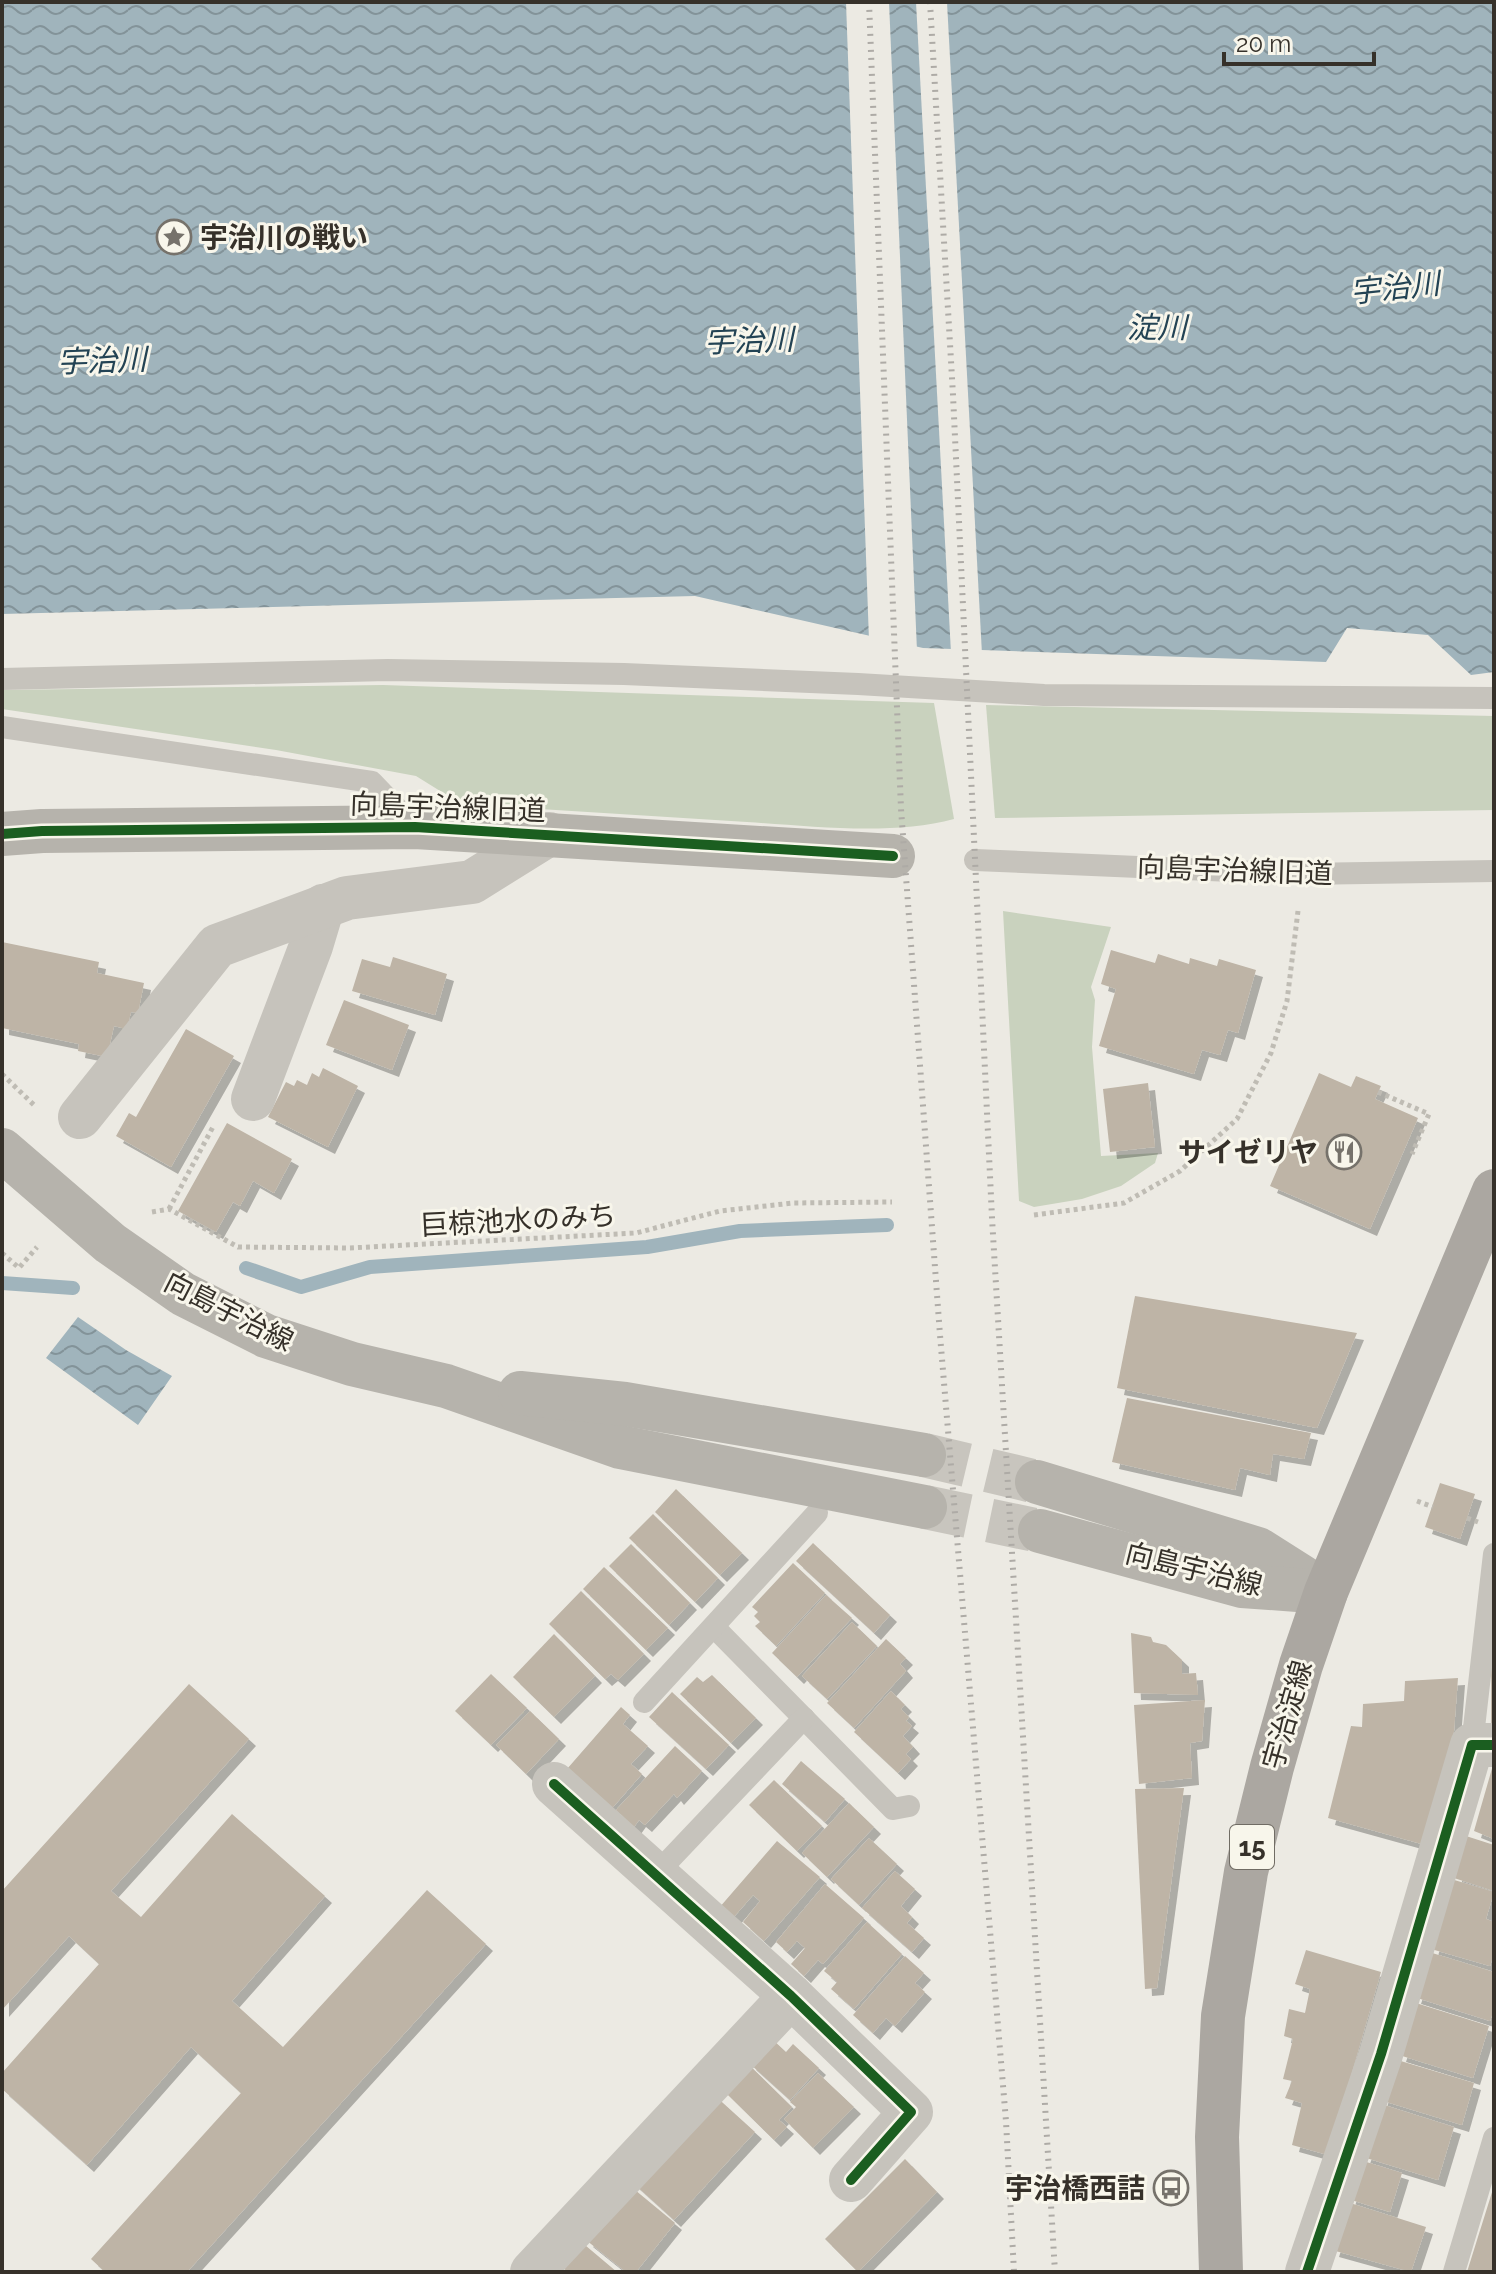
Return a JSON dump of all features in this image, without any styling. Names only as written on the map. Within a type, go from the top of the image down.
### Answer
[{"type":"main road","name":"向島宇治線旧道","points":[[2,834],[415,827],[893,856]]},
{"type":"main road","name":"向島宇治線","points":[[2,1150],[110,1243],[183,1294],[266,1336],[352,1364],[446,1386],[620,1447],[925,1507]]},
{"type":"main road","name":"宇治淀線","points":[[1221,2272],[1217,2137],[1223,2016],[1246,1872],[1272,1767],[1326,1592],[1494,1191]]},
{"type":"main road","name":"向島宇治線","points":[[446,1386],[625,1404],[924,1455]]},
{"type":"main road","name":"向島宇治線","points":[[1037,1482],[1258,1549],[1326,1592]]},
{"type":"main road","name":"向島宇治線","points":[[1040,1531],[1242,1586],[1326,1592]]},
{"type":"street","points":[[80,1117],[217,946],[347,898],[472,882],[549,834]]},
{"type":"street","points":[[253,1099],[323,906]]},
{"type":"street","points":[[1307,2272],[1483,1745]]},
{"type":"street","points":[[554,1784],[791,1996],[911,2112],[851,2180]]},
{"type":"street","points":[[532,2272],[791,1996]]},
{"type":"lane","points":[[2,679],[419,671],[671,676],[1044,695],[1494,698]]},
{"type":"lane","points":[[2,727],[372,782],[415,827]]},
{"type":"lane","name":"向島宇治線旧道","points":[[975,860],[1302,874],[1494,871]]},
{"type":"lane","points":[[644,1702],[817,1513]]},
{"type":"lane","points":[[1483,1745],[1494,1554]]},
{"type":"lane","points":[[714,1627],[893,1809],[909,1806]]},
{"type":"lane","points":[[656,1874],[804,1718]]},
{"type":"lane","points":[[1454,2272],[1494,2138]]},
{"type":"path","points":[[1034,1215],[1124,1203],[1180,1171],[1237,1119],[1271,1053],[1287,1001],[1302,874]]},
{"type":"path","points":[[1378,1092],[1429,1114],[1412,1154]]},
{"type":"path","points":[[142,1204],[153,1214],[169,1209],[230,1095],[253,1099]]},
{"type":"path","points":[[2,1253],[19,1268],[37,1247]]},
{"type":"path","points":[[1417,1501],[1433,1507]]},
{"type":"green space","points":[[383,685],[934,703],[954,819],[904,827],[851,828],[461,804],[416,776],[276,750],[2,709],[2,690]]},
{"type":"green space","points":[[986,705],[1494,716],[1494,810],[995,818]]},
{"type":"green space","points":[[1003,911],[1111,927],[1091,987],[1095,1000],[1092,1047],[1101,1156],[1158,1153],[1155,1163],[1121,1186],[1082,1199],[1034,1207],[1019,1201]]},
{"type":"water","name":"淀川","points":[[2,2],[1494,2],[1494,672],[1471,675],[1428,635],[1347,628],[1326,662],[923,648],[695,596],[2,614]]},
{"type":"water","points":[[78,1317],[126,1350],[172,1376],[138,1425],[46,1358]]},
{"type":"pier","points":[[846,2],[889,2],[917,651],[869,640]]},
{"type":"pier","points":[[916,2],[947,2],[982,654],[951,653]]},
{"type":"building","points":[[2,942],[99,962],[97,973],[144,983],[138,1013],[131,1012],[127,1029],[114,1026],[107,1057],[78,1051],[79,1044],[2,1028]]},
{"type":"building","points":[[1111,950],[1155,963],[1158,954],[1189,964],[1190,958],[1217,966],[1219,959],[1256,970],[1238,1033],[1228,1030],[1220,1055],[1202,1050],[1194,1074],[1099,1046],[1116,989],[1101,984]]},
{"type":"building","points":[[393,957],[447,974],[435,1015],[352,991],[362,959],[390,967]]},
{"type":"building","points":[[344,1000],[409,1025],[392,1070],[326,1045]]},
{"type":"building","points":[[186,1029],[234,1056],[171,1167],[116,1136],[129,1113],[136,1117]]},
{"type":"building","points":[[323,1068],[358,1086],[328,1147],[268,1117],[286,1082],[294,1086],[297,1080],[307,1085],[312,1073],[319,1077]]},
{"type":"building","name":"サイゼリヤ","points":[[1319,1073],[1351,1087],[1356,1076],[1381,1086],[1375,1099],[1418,1118],[1370,1229],[1270,1186]]},
{"type":"building","points":[[1148,1083],[1155,1147],[1110,1152],[1103,1089]]},
{"type":"building","points":[[227,1123],[292,1159],[274,1193],[253,1181],[240,1206],[233,1202],[216,1232],[178,1211]]},
{"type":"building","points":[[1135,1296],[1357,1333],[1317,1428],[1117,1388]]},
{"type":"building","points":[[1127,1398],[1311,1433],[1304,1459],[1273,1454],[1270,1475],[1240,1468],[1235,1490],[1112,1462]]},
{"type":"building","points":[[1440,1483],[1475,1494],[1460,1539],[1425,1527]]},
{"type":"building","points":[[676,1489],[742,1553],[720,1575],[655,1512]]},
{"type":"building","points":[[653,1514],[718,1578],[695,1602],[629,1538]]},
{"type":"building","points":[[813,1543],[890,1615],[874,1633],[796,1561]]},
{"type":"building","points":[[631,1544],[690,1603],[669,1625],[609,1566]]},
{"type":"building","points":[[793,1563],[825,1593],[776,1646],[755,1626],[760,1622],[754,1616],[758,1612],[752,1607]]},
{"type":"building","points":[[604,1567],[668,1628],[646,1650],[583,1589]]},
{"type":"building","points":[[581,1591],[644,1654],[618,1680],[611,1674],[605,1679],[549,1624]]},
{"type":"building","points":[[826,1595],[852,1618],[797,1677],[772,1653]]},
{"type":"building","points":[[852,1622],[877,1646],[827,1699],[802,1676]]},
{"type":"building","points":[[1131,1633],[1151,1637],[1153,1642],[1166,1645],[1182,1660],[1182,1674],[1196,1673],[1198,1695],[1134,1693]]},
{"type":"building","points":[[554,1634],[595,1676],[554,1717],[513,1677]]},
{"type":"building","points":[[1491,1636],[1494,1636],[1494,1724],[1491,1724]]},
{"type":"building","points":[[886,1639],[906,1658],[900,1664],[906,1671],[854,1728],[827,1703]]},
{"type":"building","points":[[491,1674],[527,1708],[491,1745],[455,1711]]},
{"type":"building","points":[[712,1675],[756,1718],[731,1743],[680,1694],[697,1677],[703,1682]]},
{"type":"building","points":[[1458,1678],[1454,1731],[1429,1846],[1328,1818],[1351,1726],[1362,1727],[1363,1704],[1404,1701],[1405,1681]]},
{"type":"building","points":[[189,1684],[249,1739],[111,1891],[141,1917],[232,1814],[325,1896],[232,2001],[283,2047],[427,1890],[486,1944],[187,2272],[105,2272],[91,2259],[241,2093],[191,2047],[87,2165],[2,2089],[2,2073],[99,1964],[69,1936],[2,2010],[2,1891]]},
{"type":"building","points":[[891,1691],[905,1705],[901,1709],[912,1726],[903,1736],[913,1747],[906,1754],[911,1759],[898,1773],[854,1732]]},
{"type":"building","points":[[672,1692],[729,1745],[706,1769],[649,1717]]},
{"type":"building","points":[[1205,1700],[1202,1741],[1190,1743],[1192,1778],[1139,1784],[1134,1705]]},
{"type":"building","points":[[621,1707],[630,1715],[623,1724],[648,1746],[631,1764],[642,1774],[606,1815],[567,1769]]},
{"type":"building","points":[[530,1711],[559,1739],[526,1774],[496,1745]]},
{"type":"building","points":[[675,1746],[702,1771],[677,1798],[674,1794],[645,1825],[639,1820],[634,1827],[616,1810]]},
{"type":"building","points":[[801,1761],[845,1799],[825,1822],[782,1784]]},
{"type":"building","points":[[1494,1765],[1494,1839],[1474,1831]]},
{"type":"building","points":[[774,1780],[822,1826],[797,1851],[749,1805]]},
{"type":"building","points":[[1184,1788],[1157,1988],[1145,1989],[1135,1789]]},
{"type":"building","points":[[849,1803],[874,1827],[827,1877],[802,1853]]},
{"type":"building","points":[[1466,1836],[1494,1845],[1494,1891],[1454,1878]]},
{"type":"building","points":[[869,1838],[897,1864],[859,1905],[831,1879]]},
{"type":"building","points":[[777,1841],[820,1877],[764,1941],[743,1922],[760,1901],[753,1895],[732,1919],[719,1908]]},
{"type":"building","points":[[895,1871],[915,1889],[901,1906],[912,1917],[907,1923],[924,1938],[912,1952],[862,1908]]},
{"type":"building","points":[[1451,1879],[1494,1892],[1486,1919],[1494,1922],[1494,1953],[1490,1966],[1431,1949]]},
{"type":"building","points":[[825,1884],[864,1918],[823,1964],[818,1960],[804,1976],[791,1964],[805,1948],[797,1941],[787,1952],[776,1942]]},
{"type":"building","points":[[867,1922],[902,1954],[854,2009],[831,1989],[837,1982],[824,1971]]},
{"type":"building","points":[[1306,1950],[1381,1972],[1328,2155],[1292,2145],[1302,2103],[1285,2098],[1292,2081],[1283,2079],[1293,2039],[1284,2036],[1289,2009],[1305,2013],[1310,1989],[1295,1984]]},
{"type":"building","points":[[1429,1952],[1494,1972],[1494,2010],[1490,2021],[1414,1997]]},
{"type":"building","points":[[905,1956],[924,1973],[915,1983],[925,1992],[895,2026],[886,2018],[873,2033],[853,2015]]},
{"type":"building","points":[[1416,2003],[1489,2026],[1473,2078],[1399,2055]]},
{"type":"building","points":[[771,2038],[786,2052],[793,2044],[819,2068],[790,2100],[749,2063]]},
{"type":"building","points":[[1394,2059],[1474,2083],[1462,2125],[1380,2100]]},
{"type":"building","points":[[746,2062],[792,2107],[779,2120],[787,2127],[774,2140],[721,2088]]},
{"type":"building","points":[[818,2073],[854,2107],[813,2148],[784,2119],[796,2107],[790,2102]]},
{"type":"building","points":[[712,2093],[755,2132],[674,2220],[631,2181]]},
{"type":"building","points":[[1381,2104],[1454,2127],[1438,2180],[1363,2157]]},
{"type":"building","points":[[905,2159],[937,2192],[858,2272],[825,2239]]},
{"type":"building","points":[[1360,2160],[1402,2173],[1390,2212],[1348,2199]]},
{"type":"building","points":[[629,2185],[675,2223],[636,2272],[626,2272],[586,2240]]},
{"type":"building","points":[[1493,2189],[1494,2272],[1467,2272]]},
{"type":"building","points":[[1347,2202],[1426,2227],[1411,2272],[1332,2250]]},
{"type":"building","points":[[579,2240],[617,2272],[568,2272],[559,2265]]},
{"type":"waterway","points":[[246,1268],[301,1287],[370,1267],[647,1247],[740,1231],[887,1225]]},
{"type":"waterway","points":[[2,1283],[73,1288]]},
{"type":"tunnel","points":[[924,1455],[1037,1482]]},
{"type":"tunnel","points":[[925,1507],[1040,1531]]},
{"type":"railway","points":[[869,2],[901,809],[940,1335],[1006,2121],[1014,2272]]},
{"type":"railway","points":[[930,2],[953,395],[992,1218],[1055,2272]]},
{"type":"cycle path","points":[[2,834],[415,827],[893,856]]},
{"type":"cycle path","points":[[1307,2272],[1381,2054],[1472,1745],[1494,1745]]},
{"type":"cycle path","points":[[554,1784],[791,1996],[911,2112],[851,2180]]},
{"type":"place","name":"宇治川の戦い","points":[[174,237]]},
{"type":"place","name":"サイゼリヤ","points":[[1344,1152]]},
{"type":"place","name":"宇治橋西詰","points":[[1171,2188]]},
{"type":"water label","name":"宇治川","points":[[1395,288]]},
{"type":"water label","name":"宇治川","points":[[749,341]]},
{"type":"water label","name":"宇治川","points":[[102,361]]}]
